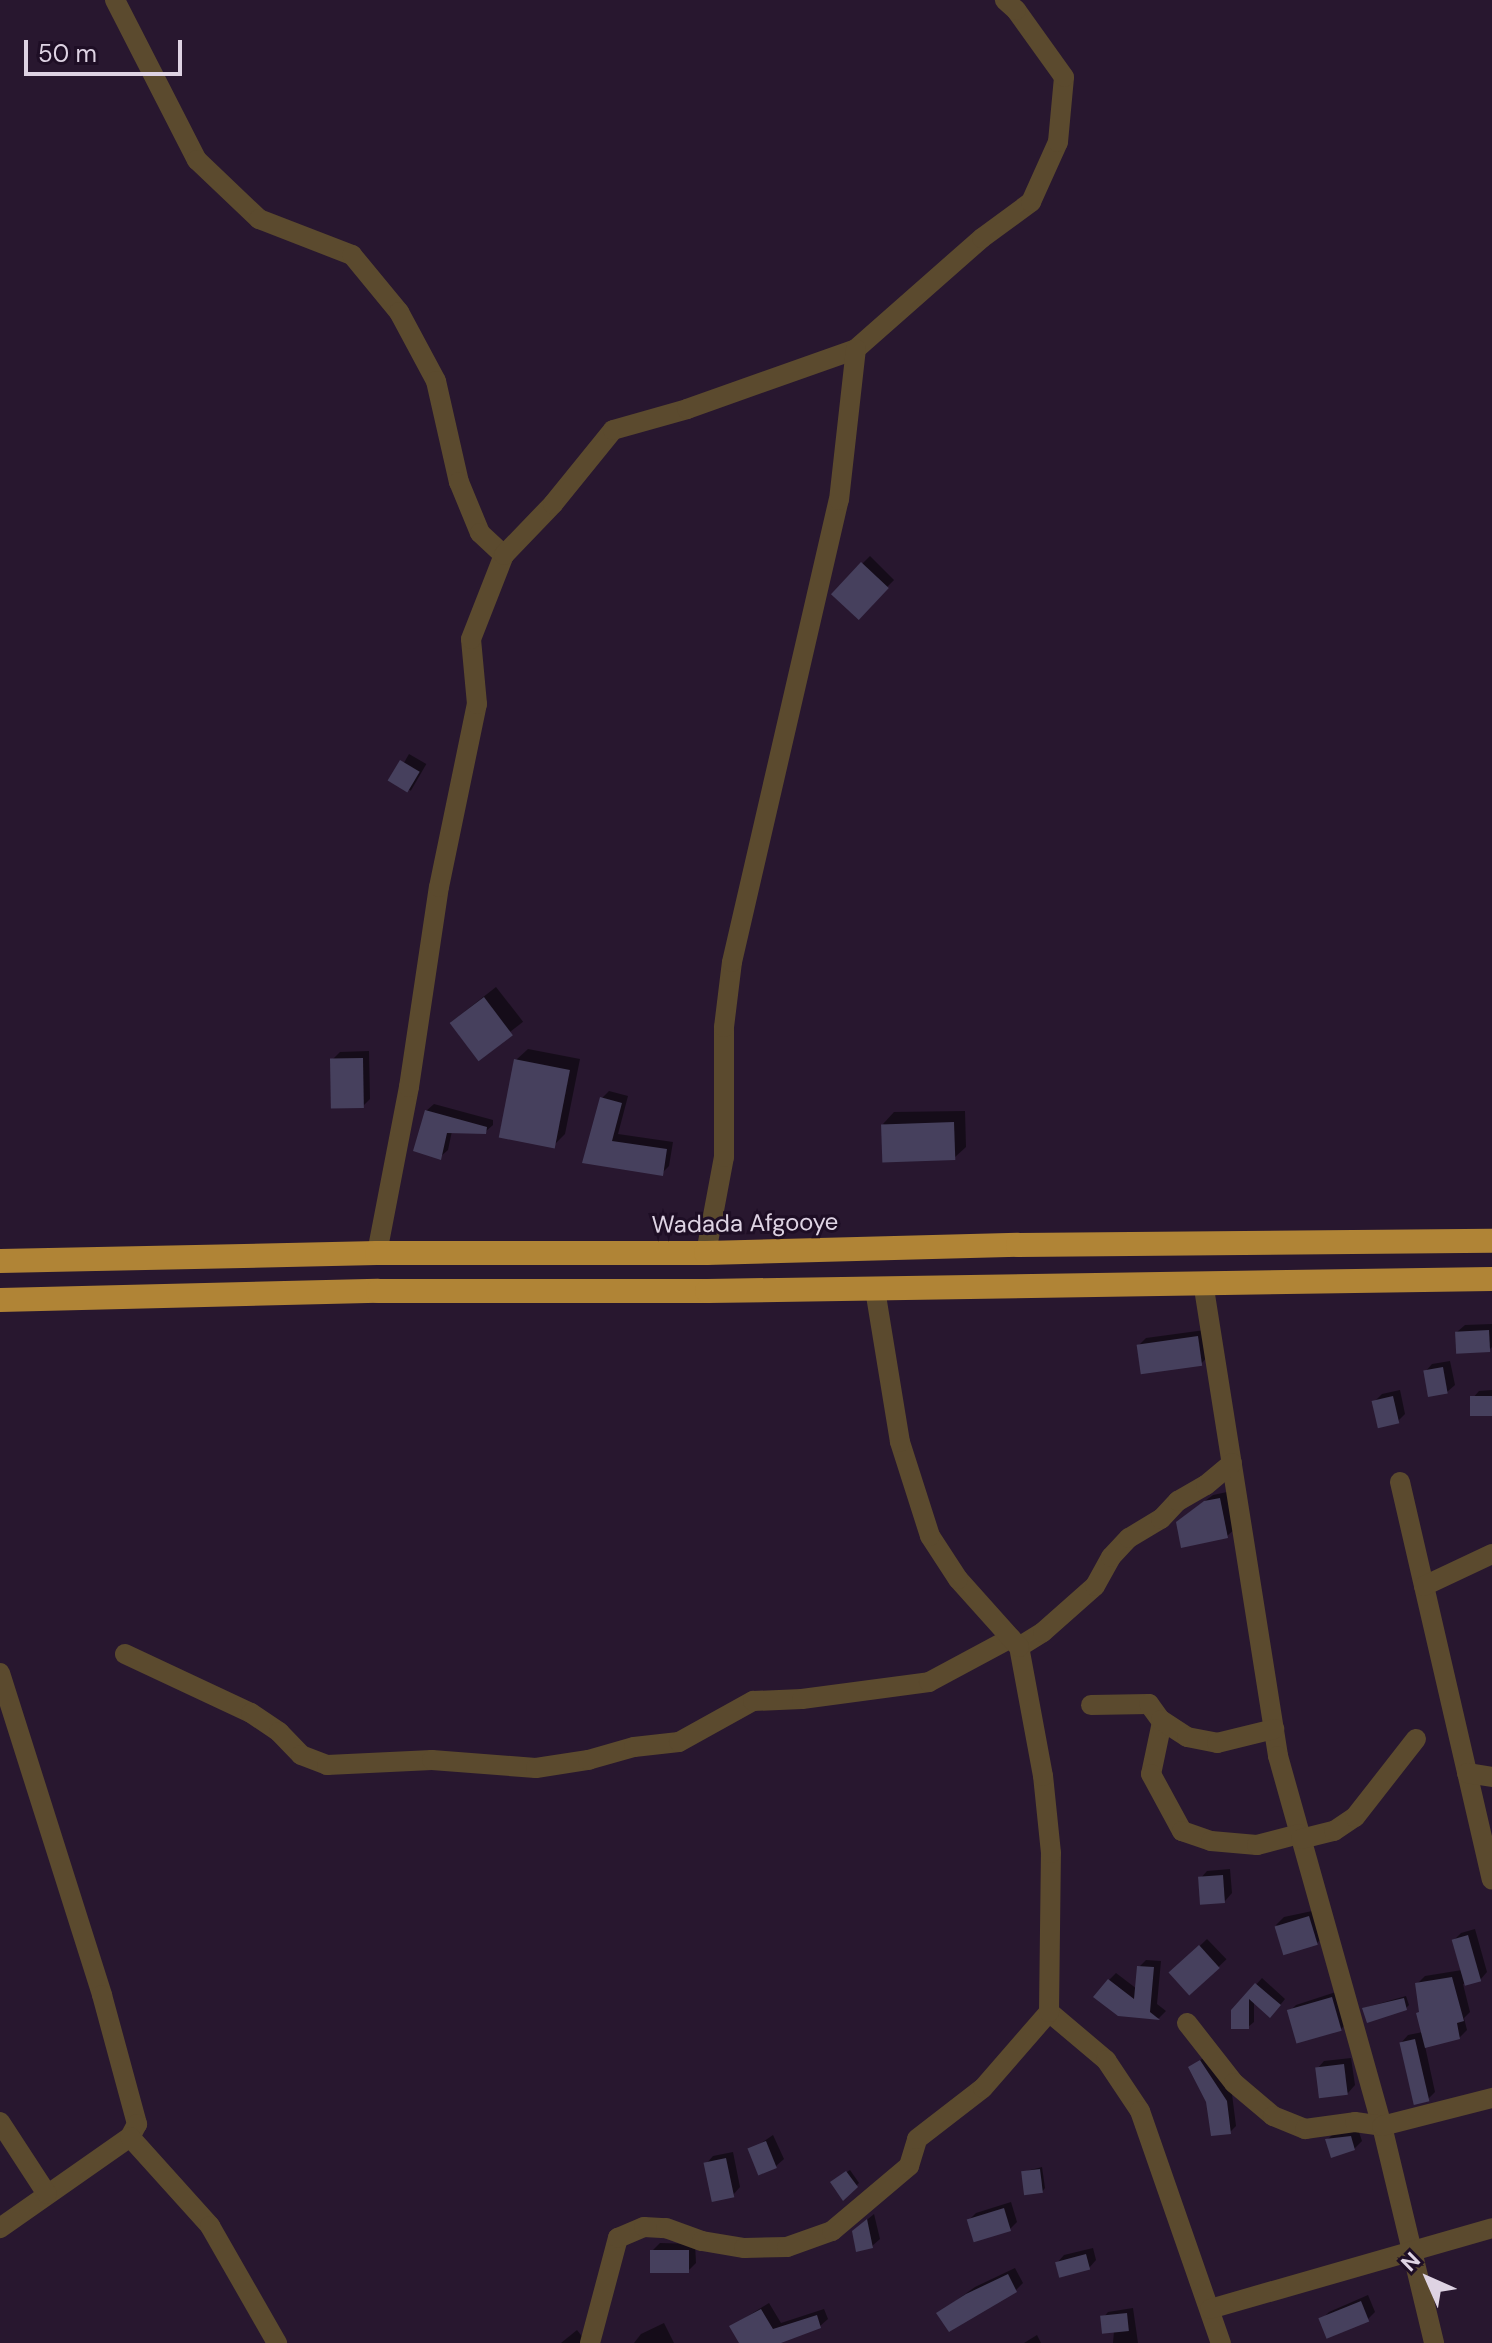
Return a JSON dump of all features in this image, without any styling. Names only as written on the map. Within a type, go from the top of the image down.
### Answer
[{"type":"highway","name":"Wadada Afgooye","points":[[0,1261],[377,1253],[706,1253],[1018,1245],[1492,1241]]},
{"type":"highway","points":[[0,1300],[362,1291],[875,1289],[1492,1279]]},
{"type":"street","points":[[115,0],[197,160],[259,219],[352,255],[399,312],[436,381],[459,482],[480,533],[504,555]]},
{"type":"street","points":[[377,1253],[409,1087],[439,887],[477,704],[471,639],[504,555],[553,504],[613,430],[701,404],[856,349],[982,238],[1031,202],[1058,142],[1064,77],[1016,10],[1005,0]]},
{"type":"street","points":[[706,1253],[724,1157],[724,1027],[732,962],[839,500],[856,349]]},
{"type":"street","points":[[1203,1282],[1274,1729],[1300,1836],[1382,2126],[1434,2343]]},
{"type":"street","points":[[590,2343],[618,2238],[644,2227],[666,2228],[702,2241],[744,2248],[787,2247],[832,2231],[909,2166],[917,2139],[983,2088],[1049,2012],[1051,1853],[1043,1776],[1015,1642],[958,1579],[930,1536],[900,1442],[875,1289]]},
{"type":"street","points":[[125,1654],[251,1713],[279,1732],[301,1755],[327,1765],[432,1760],[536,1768],[588,1760],[634,1747],[679,1742],[753,1701],[802,1699],[929,1682],[1043,1632],[1095,1586],[1111,1557],[1129,1538],[1161,1519],[1178,1501],[1206,1485],[1232,1463]]},
{"type":"street","points":[[1400,1482],[1492,1879]]},
{"type":"street","points":[[1424,1586],[1492,1554]]},
{"type":"street","points":[[0,1673],[102,1995],[137,2124],[130,2137],[0,2228]]},
{"type":"street","points":[[1091,1705],[1149,1704],[1161,1720],[1187,1737],[1217,1743],[1274,1729]]},
{"type":"street","points":[[1161,1720],[1151,1774],[1182,1831],[1211,1841],[1257,1845],[1334,1831],[1355,1817],[1416,1739]]},
{"type":"street","points":[[1467,1773],[1492,1777]]},
{"type":"street","points":[[1049,2012],[1106,2060],[1140,2111],[1221,2343]]},
{"type":"street","points":[[1187,2023],[1234,2083],[1273,2116],[1305,2129],[1355,2122],[1382,2126],[1492,2098]]},
{"type":"street","points":[[0,2122],[47,2194]]},
{"type":"street","points":[[130,2137],[210,2226],[277,2343]]},
{"type":"street","points":[[1210,2309],[1492,2228]]},
{"type":"building","points":[[861,562],[889,588],[859,620],[831,594]]},
{"type":"building","points":[[400,760],[420,772],[407,792],[388,781]]},
{"type":"building","points":[[484,997],[513,1035],[479,1061],[450,1023]]},
{"type":"building","points":[[363,1058],[364,1108],[331,1109],[330,1059]]},
{"type":"building","points":[[514,1059],[570,1070],[555,1148],[499,1138]]},
{"type":"building","points":[[600,1097],[622,1103],[612,1141],[667,1149],[663,1176],[582,1163]]},
{"type":"building","points":[[425,1110],[487,1127],[486,1134],[447,1133],[441,1160],[413,1151]]},
{"type":"building","points":[[954,1122],[955,1160],[882,1163],[881,1125]]},
{"type":"building","points":[[1489,1330],[1490,1352],[1456,1354],[1455,1332]]},
{"type":"building","points":[[1198,1336],[1202,1366],[1141,1374],[1137,1345]]},
{"type":"building","points":[[1443,1367],[1448,1394],[1428,1397],[1423,1370]]},
{"type":"building","points":[[1393,1396],[1399,1423],[1378,1428],[1372,1401]]},
{"type":"building","points":[[1470,1396],[1492,1396],[1492,1416],[1470,1416]]},
{"type":"building","points":[[1220,1498],[1228,1538],[1181,1548],[1176,1522],[1204,1501]]},
{"type":"building","points":[[1223,1875],[1225,1903],[1200,1905],[1198,1877]]},
{"type":"building","points":[[1309,1916],[1318,1945],[1283,1955],[1275,1927]]},
{"type":"building","points":[[1468,1935],[1481,1981],[1465,1986],[1452,1940]]},
{"type":"building","points":[[1199,1945],[1220,1968],[1189,1995],[1169,1972]]},
{"type":"building","points":[[1137,1966],[1154,1967],[1150,2012],[1160,2020],[1118,2016],[1093,1997],[1108,1979],[1134,1999]]},
{"type":"building","points":[[1452,1977],[1464,2021],[1457,2023],[1460,2039],[1425,2048],[1416,2013],[1419,2012],[1415,1983]]},
{"type":"building","points":[[1255,1983],[1281,2005],[1270,2018],[1249,1999],[1249,2029],[1231,2029],[1231,2010]]},
{"type":"building","points":[[1332,1997],[1342,2031],[1296,2044],[1287,2010]]},
{"type":"building","points":[[1404,1998],[1407,2010],[1367,2023],[1362,2008]]},
{"type":"building","points":[[1415,2039],[1429,2101],[1414,2105],[1399,2043]]},
{"type":"building","points":[[1200,2060],[1227,2101],[1231,2134],[1211,2136],[1206,2102],[1188,2067]]},
{"type":"building","points":[[1344,2064],[1348,2095],[1319,2098],[1315,2068]]},
{"type":"building","points":[[1351,2136],[1355,2150],[1331,2158],[1325,2139]]},
{"type":"building","points":[[766,2141],[777,2168],[758,2175],[747,2148]]},
{"type":"building","points":[[726,2158],[734,2197],[712,2202],[704,2163]]},
{"type":"building","points":[[1040,2169],[1043,2193],[1024,2195],[1021,2171]]},
{"type":"building","points":[[846,2171],[858,2187],[843,2201],[830,2182]]},
{"type":"building","points":[[1004,2208],[1011,2231],[974,2242],[967,2219]]},
{"type":"building","points":[[867,2219],[873,2248],[856,2252],[852,2231]]},
{"type":"building","points":[[650,2250],[689,2250],[689,2273],[650,2273]]},
{"type":"building","points":[[1086,2254],[1090,2269],[1059,2278],[1055,2262]]},
{"type":"building","points":[[1008,2274],[1017,2292],[949,2332],[936,2313],[966,2294]]},
{"type":"building","points":[[1361,2301],[1369,2321],[1327,2339],[1318,2318]]},
{"type":"building","points":[[761,2309],[773,2329],[817,2315],[821,2328],[781,2343],[739,2343],[729,2326]]},
{"type":"building","points":[[1127,2313],[1129,2331],[1102,2334],[1100,2316]]}]
